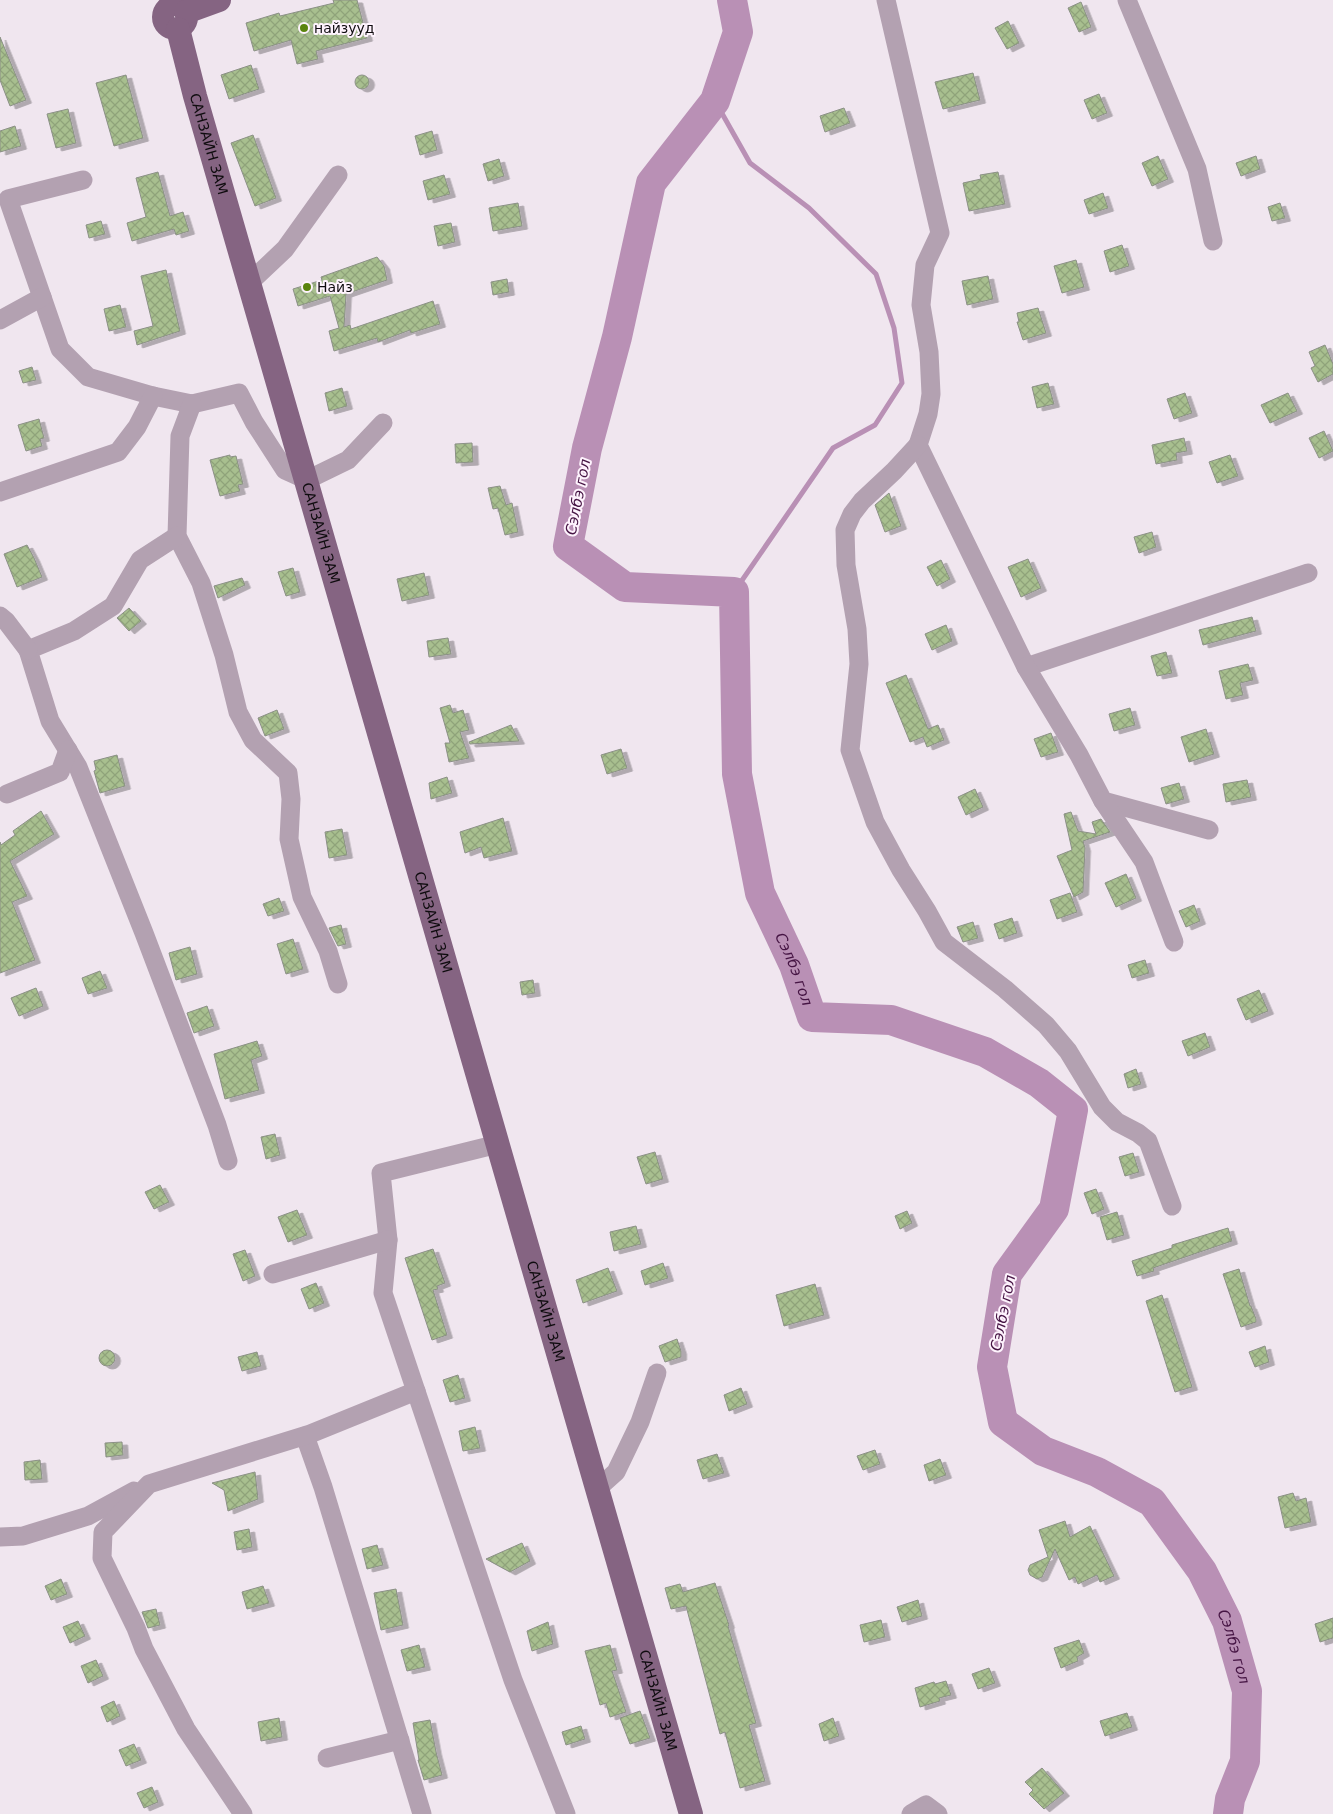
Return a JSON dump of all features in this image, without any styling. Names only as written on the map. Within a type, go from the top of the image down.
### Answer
[{"type":"main road","name":"САНЗАЙН ЗАМ","points":[[219,0],[173,12],[195,96],[305,479],[691,1814]]},
{"type":"street","points":[[886,0],[940,233],[925,265],[921,305],[929,352],[931,394],[928,414],[918,445],[862,501],[852,514],[845,530],[846,565],[857,629],[858,664],[850,750],[875,822],[901,870],[928,911],[944,942],[1005,989],[1046,1025],[1068,1051],[1102,1107],[1117,1122],[1138,1133],[1148,1141],[1172,1206]]},
{"type":"street","points":[[1127,0],[1197,169],[1213,241]]},
{"type":"street","points":[[249,284],[286,248],[338,175]]},
{"type":"street","points":[[84,180],[8,199],[5,206],[42,297],[60,349],[88,376],[152,396],[192,404],[239,393],[254,422],[285,470],[305,479],[311,478],[348,460],[383,423]]},
{"type":"street","points":[[0,320],[42,297]]},
{"type":"street","points":[[0,492],[118,452],[137,427],[152,396]]},
{"type":"street","points":[[192,404],[180,436],[177,536],[201,583],[224,655],[238,712],[253,740],[288,773],[290,798],[289,839],[302,897],[328,951],[338,984]]},
{"type":"street","points":[[918,445],[1026,667],[1079,755],[1103,801],[1144,862],[1174,942]]},
{"type":"street","points":[[28,650],[74,631],[113,606],[140,560],[177,536]]},
{"type":"street","points":[[1026,667],[1308,573]]},
{"type":"street","points":[[0,616],[28,650],[50,721],[78,767],[144,933],[217,1125],[228,1161]]},
{"type":"street","points":[[8,794],[60,772],[68,750]]},
{"type":"street","points":[[1103,801],[1209,830]]},
{"type":"street","points":[[498,1144],[381,1173],[388,1240],[383,1293],[513,1680],[566,1814]]},
{"type":"street","points":[[273,1274],[388,1240]]},
{"type":"street","points":[[597,1489],[616,1472],[640,1422],[657,1373]]},
{"type":"street","points":[[0,1537],[23,1536],[88,1516],[149,1484],[305,1436],[416,1391]]},
{"type":"street","points":[[305,1436],[323,1487],[422,1814]]},
{"type":"street","points":[[149,1484],[103,1532],[102,1558],[136,1628],[144,1649],[186,1729],[243,1814]]},
{"type":"street","points":[[327,1758],[400,1740]]},
{"type":"street","points":[[911,1814],[926,1805],[938,1814]]},
{"type":"building","points":[[333,0],[357,0],[367,38],[316,51],[318,59],[297,64],[291,40],[254,51],[246,23],[279,13],[280,16],[334,3]]},
{"type":"building","points":[[1081,2],[1091,27],[1079,32],[1068,8]]},
{"type":"building","points":[[1008,21],[1019,43],[1007,49],[995,28]]},
{"type":"building","points":[[0,37],[26,100],[10,106],[0,80]]},
{"type":"building","points":[[251,65],[259,89],[229,99],[221,75]]},
{"type":"building","points":[[973,73],[980,100],[943,109],[935,82]]},
{"type":"building","points":[[126,75],[143,138],[114,146],[96,83]]},
{"type":"building","points":[[359,75],[365,75],[369,82],[365,89],[359,89],[355,85],[355,79]]},
{"type":"building","points":[[1099,94],[1107,113],[1092,119],[1084,100]]},
{"type":"building","points":[[844,108],[850,123],[825,132],[820,116]]},
{"type":"building","points":[[68,109],[76,143],[56,148],[47,114]]},
{"type":"building","points":[[15,126],[21,146],[0,152],[0,131]]},
{"type":"building","points":[[432,131],[437,150],[420,155],[415,136]]},
{"type":"building","points":[[253,135],[276,198],[255,206],[231,143]]},
{"type":"building","points":[[1158,156],[1168,179],[1152,186],[1142,163]]},
{"type":"building","points":[[1256,156],[1260,169],[1241,176],[1236,163]]},
{"type":"building","points":[[499,159],[504,176],[488,181],[483,164]]},
{"type":"building","points":[[158,172],[170,216],[183,212],[189,231],[176,235],[174,229],[132,241],[127,223],[146,217],[136,178]]},
{"type":"building","points":[[998,172],[1005,204],[969,211],[963,183],[981,179],[980,175]]},
{"type":"building","points":[[444,175],[450,194],[428,200],[423,181]]},
{"type":"building","points":[[1103,193],[1108,208],[1089,214],[1084,200]]},
{"type":"building","points":[[518,203],[522,226],[493,231],[489,208]]},
{"type":"building","points":[[1280,203],[1285,218],[1272,221],[1268,207]]},
{"type":"building","points":[[101,221],[105,234],[89,238],[86,225]]},
{"type":"building","points":[[451,223],[455,242],[438,246],[434,226]]},
{"type":"building","points":[[1122,245],[1129,266],[1110,272],[1104,251]]},
{"type":"building","points":[[377,257],[384,266],[387,280],[346,294],[344,327],[350,325],[351,329],[433,301],[440,324],[411,333],[410,330],[378,342],[377,338],[334,351],[329,331],[339,328],[330,296],[298,306],[293,289],[322,280],[321,277]]},
{"type":"building","points":[[1076,260],[1084,287],[1062,293],[1054,266]]},
{"type":"building","points":[[166,270],[180,331],[137,345],[134,331],[153,326],[141,276]]},
{"type":"building","points":[[988,276],[993,299],[967,305],[962,281]]},
{"type":"building","points":[[507,279],[509,292],[493,295],[491,282]]},
{"type":"building","points":[[120,305],[126,327],[109,331],[104,309]]},
{"type":"building","points":[[1038,308],[1046,333],[1023,340],[1017,322],[1019,322],[1017,313]]},
{"type":"building","points":[[1325,345],[1333,364],[1333,374],[1318,382],[1311,368],[1315,366],[1309,352]]},
{"type":"building","points":[[32,367],[36,380],[23,383],[19,371]]},
{"type":"building","points":[[1048,383],[1054,404],[1037,408],[1032,387]]},
{"type":"building","points":[[342,388],[347,406],[329,411],[325,393]]},
{"type":"building","points":[[1185,393],[1192,413],[1174,419],[1167,399]]},
{"type":"building","points":[[1288,393],[1297,411],[1270,423],[1261,405]]},
{"type":"building","points":[[39,419],[44,438],[40,439],[42,446],[26,451],[18,425]]},
{"type":"building","points":[[1324,431],[1333,451],[1319,458],[1309,438]]},
{"type":"building","points":[[1184,438],[1187,451],[1176,453],[1177,460],[1156,464],[1152,445]]},
{"type":"building","points":[[472,443],[473,462],[456,463],[455,444]]},
{"type":"building","points":[[230,455],[230,457],[236,456],[243,484],[238,485],[240,491],[220,496],[210,460]]},
{"type":"building","points":[[1230,455],[1238,476],[1217,483],[1209,462]]},
{"type":"building","points":[[500,486],[506,505],[512,503],[518,532],[505,535],[498,508],[493,509],[488,488]]},
{"type":"building","points":[[889,493],[901,526],[885,532],[875,505]]},
{"type":"building","points":[[1152,532],[1156,547],[1139,553],[1134,537]]},
{"type":"building","points":[[27,545],[42,577],[17,587],[4,554]]},
{"type":"building","points":[[1028,559],[1041,588],[1021,597],[1008,567]]},
{"type":"building","points":[[941,560],[950,579],[937,586],[927,567]]},
{"type":"building","points":[[293,568],[300,592],[286,596],[278,572]]},
{"type":"building","points":[[424,573],[429,595],[402,601],[397,579]]},
{"type":"building","points":[[242,578],[245,585],[218,598],[214,586]]},
{"type":"building","points":[[129,608],[141,621],[129,631],[117,618]]},
{"type":"building","points":[[1252,617],[1256,631],[1203,645],[1199,630]]},
{"type":"building","points":[[946,625],[952,641],[932,650],[925,634]]},
{"type":"building","points":[[448,638],[451,654],[429,657],[427,641]]},
{"type":"building","points":[[1166,652],[1172,673],[1157,676],[1151,656]]},
{"type":"building","points":[[1248,664],[1253,680],[1240,683],[1243,695],[1226,699],[1219,671]]},
{"type":"building","points":[[906,675],[928,729],[938,725],[944,740],[927,747],[923,737],[910,742],[886,683]]},
{"type":"building","points":[[450,705],[453,713],[463,710],[469,730],[460,732],[469,758],[449,762],[445,743],[450,743],[440,708]]},
{"type":"building","points":[[1130,708],[1135,725],[1114,731],[1109,714]]},
{"type":"building","points":[[277,710],[284,729],[265,736],[258,718]]},
{"type":"building","points":[[511,725],[519,741],[470,744],[469,742]]},
{"type":"building","points":[[1206,729],[1214,754],[1189,762],[1181,737]]},
{"type":"building","points":[[1051,733],[1058,752],[1041,757],[1034,739]]},
{"type":"building","points":[[621,749],[627,768],[607,774],[601,755]]},
{"type":"building","points":[[117,755],[125,786],[100,793],[94,771],[96,770],[94,761]]},
{"type":"building","points":[[447,777],[452,793],[431,799],[429,783]]},
{"type":"building","points":[[1247,780],[1251,797],[1226,802],[1223,784]]},
{"type":"building","points":[[1179,783],[1184,799],[1166,804],[1161,788]]},
{"type":"building","points":[[975,789],[983,807],[966,815],[958,797]]},
{"type":"building","points":[[41,811],[54,834],[10,861],[27,896],[12,902],[35,960],[0,973],[0,842],[1,845],[15,835],[13,831]]},
{"type":"building","points":[[1071,812],[1078,831],[1096,834],[1092,822],[1101,819],[1110,832],[1083,841],[1085,848],[1083,892],[1074,897],[1057,856],[1072,850],[1064,814]]},
{"type":"building","points":[[503,818],[512,851],[484,858],[481,847],[465,853],[460,832]]},
{"type":"building","points":[[342,829],[347,855],[329,858],[325,832]]},
{"type":"building","points":[[1126,874],[1136,898],[1116,907],[1105,883]]},
{"type":"building","points":[[1070,893],[1077,912],[1057,919],[1050,900]]},
{"type":"building","points":[[279,898],[284,911],[268,916],[263,904]]},
{"type":"building","points":[[1194,905],[1200,921],[1186,927],[1179,911]]},
{"type":"building","points":[[1012,918],[1017,933],[999,939],[994,924]]},
{"type":"building","points":[[973,922],[978,938],[963,942],[957,927]]},
{"type":"building","points":[[341,925],[346,944],[338,946],[329,928]]},
{"type":"building","points":[[293,939],[303,969],[286,974],[277,944]]},
{"type":"building","points":[[190,947],[197,974],[176,980],[169,953]]},
{"type":"building","points":[[1145,960],[1149,973],[1132,978],[1128,965]]},
{"type":"building","points":[[100,971],[107,988],[88,994],[82,978]]},
{"type":"building","points":[[533,980],[535,993],[522,995],[520,982]]},
{"type":"building","points":[[36,988],[43,1006],[19,1016],[11,998]]},
{"type":"building","points":[[1259,990],[1268,1011],[1246,1020],[1237,999]]},
{"type":"building","points":[[207,1006],[214,1026],[194,1033],[187,1013]]},
{"type":"building","points":[[1205,1033],[1210,1047],[1188,1056],[1182,1041]]},
{"type":"building","points":[[257,1041],[262,1056],[251,1060],[259,1090],[225,1099],[214,1054]]},
{"type":"building","points":[[1136,1069],[1141,1084],[1128,1088],[1124,1074]]},
{"type":"building","points":[[275,1134],[280,1155],[266,1159],[261,1137]]},
{"type":"building","points":[[655,1152],[663,1179],[646,1184],[637,1157]]},
{"type":"building","points":[[1133,1153],[1139,1172],[1125,1176],[1119,1157]]},
{"type":"building","points":[[160,1185],[169,1202],[154,1209],[145,1192]]},
{"type":"building","points":[[1096,1189],[1104,1209],[1092,1214],[1084,1193]]},
{"type":"building","points":[[297,1210],[307,1235],[288,1242],[278,1217]]},
{"type":"building","points":[[907,1211],[912,1223],[900,1229],[895,1216]]},
{"type":"building","points":[[1117,1212],[1124,1235],[1107,1240],[1100,1217]]},
{"type":"building","points":[[636,1226],[641,1244],[614,1251],[610,1232]]},
{"type":"building","points":[[1228,1228],[1232,1241],[1153,1268],[1154,1271],[1137,1276],[1132,1261],[1172,1248],[1172,1245]]},
{"type":"building","points":[[433,1249],[445,1283],[437,1286],[438,1289],[433,1290],[447,1335],[432,1340],[405,1258]]},
{"type":"building","points":[[245,1250],[255,1276],[243,1281],[233,1254]]},
{"type":"building","points":[[663,1263],[668,1278],[645,1285],[641,1271]]},
{"type":"building","points":[[608,1268],[617,1291],[583,1303],[576,1280]]},
{"type":"building","points":[[1239,1269],[1256,1319],[1256,1322],[1241,1327],[1223,1274]]},
{"type":"building","points":[[316,1283],[324,1303],[309,1309],[301,1289]]},
{"type":"building","points":[[815,1284],[824,1315],[784,1326],[776,1295]]},
{"type":"building","points":[[1162,1295],[1192,1387],[1175,1392],[1146,1301]]},
{"type":"building","points":[[677,1339],[681,1357],[665,1362],[659,1346]]},
{"type":"building","points":[[1265,1346],[1269,1362],[1255,1367],[1249,1352]]},
{"type":"building","points":[[104,1350],[110,1350],[115,1355],[113,1364],[104,1366],[99,1361],[99,1355]]},
{"type":"building","points":[[257,1352],[261,1366],[242,1371],[238,1357]]},
{"type":"building","points":[[458,1375],[465,1398],[450,1402],[443,1380]]},
{"type":"building","points":[[741,1388],[747,1404],[729,1411],[724,1395]]},
{"type":"building","points":[[475,1427],[480,1448],[463,1451],[459,1431]]},
{"type":"building","points":[[122,1442],[123,1455],[106,1457],[105,1443]]},
{"type":"building","points":[[875,1450],[880,1464],[863,1470],[857,1456]]},
{"type":"building","points":[[717,1454],[724,1473],[703,1479],[697,1460]]},
{"type":"building","points":[[940,1459],[946,1475],[929,1481],[924,1465]]},
{"type":"building","points":[[40,1460],[42,1479],[25,1480],[24,1462]]},
{"type":"building","points":[[255,1472],[258,1499],[228,1511],[224,1490],[212,1483]]},
{"type":"building","points":[[1293,1493],[1296,1501],[1306,1498],[1311,1522],[1285,1528],[1278,1497]]},
{"type":"building","points":[[1065,1521],[1070,1537],[1090,1526],[1114,1576],[1100,1582],[1097,1575],[1078,1584],[1075,1577],[1069,1580],[1055,1549],[1042,1577],[1037,1579],[1030,1575],[1028,1570],[1030,1565],[1048,1557],[1039,1530]]},
{"type":"building","points":[[249,1529],[252,1547],[237,1550],[234,1532]]},
{"type":"building","points":[[522,1543],[530,1561],[510,1572],[486,1559]]},
{"type":"building","points":[[377,1545],[383,1565],[367,1569],[362,1549]]},
{"type":"building","points":[[61,1579],[67,1594],[51,1600],[45,1586]]},
{"type":"building","points":[[715,1583],[729,1625],[756,1723],[749,1725],[765,1781],[740,1788],[725,1732],[720,1734],[686,1606],[671,1609],[665,1588],[680,1584],[683,1592]]},
{"type":"building","points":[[263,1586],[269,1603],[247,1609],[242,1592]]},
{"type":"building","points":[[396,1589],[403,1625],[381,1630],[374,1593]]},
{"type":"building","points":[[918,1600],[922,1616],[902,1622],[897,1607]]},
{"type":"building","points":[[156,1609],[160,1625],[148,1628],[142,1612]]},
{"type":"building","points":[[1333,1618],[1333,1638],[1320,1642],[1315,1624]]},
{"type":"building","points":[[881,1620],[885,1637],[864,1642],[860,1625]]},
{"type":"building","points":[[78,1621],[85,1636],[70,1643],[63,1627]]},
{"type":"building","points":[[548,1622],[553,1644],[532,1651],[527,1631]]},
{"type":"building","points":[[1079,1640],[1084,1653],[1077,1657],[1078,1661],[1061,1668],[1054,1648]]},
{"type":"building","points":[[419,1645],[425,1667],[407,1671],[401,1650]]},
{"type":"building","points":[[610,1645],[617,1670],[612,1671],[626,1712],[610,1717],[606,1703],[600,1705],[585,1651]]},
{"type":"building","points":[[96,1660],[103,1676],[88,1683],[81,1666]]},
{"type":"building","points":[[989,1668],[995,1683],[978,1689],[972,1674]]},
{"type":"building","points":[[946,1681],[951,1695],[939,1698],[940,1701],[920,1707],[915,1688],[934,1682],[935,1684]]},
{"type":"building","points":[[114,1701],[120,1716],[107,1722],[101,1707]]},
{"type":"building","points":[[640,1711],[650,1738],[630,1744],[620,1718]]},
{"type":"building","points":[[1127,1713],[1132,1727],[1105,1736],[1100,1721]]},
{"type":"building","points":[[279,1718],[282,1737],[261,1741],[258,1722]]},
{"type":"building","points":[[833,1718],[839,1736],[824,1741],[819,1724]]},
{"type":"building","points":[[430,1720],[442,1775],[424,1780],[418,1760],[413,1723]]},
{"type":"building","points":[[581,1726],[585,1739],[566,1745],[562,1732]]},
{"type":"building","points":[[134,1744],[141,1760],[126,1766],[119,1750]]},
{"type":"building","points":[[1042,1768],[1064,1793],[1044,1809],[1029,1794],[1033,1790],[1025,1782]]},
{"type":"building","points":[[152,1787],[158,1802],[144,1808],[137,1793]]},
{"type":"waterway","name":"Сэлбэ гол","points":[[732,0],[738,32],[715,101],[651,183],[617,337],[587,448],[568,546],[625,587],[734,592],[737,774],[760,893],[794,965],[812,1017],[891,1020],[985,1052],[1039,1083],[1073,1110],[1054,1209],[1007,1274],[992,1367],[1003,1422],[1043,1451],[1097,1472],[1152,1502],[1202,1571],[1227,1621],[1247,1691],[1245,1761],[1230,1799],[1228,1814]]},
{"type":"waterway","points":[[715,101],[750,163],[809,208],[876,274],[894,328],[902,383],[875,425],[833,448],[734,592]]},
{"type":"place","name":"найзууд","points":[[304,28]]},
{"type":"place","name":"Найз","points":[[307,287]]}]
